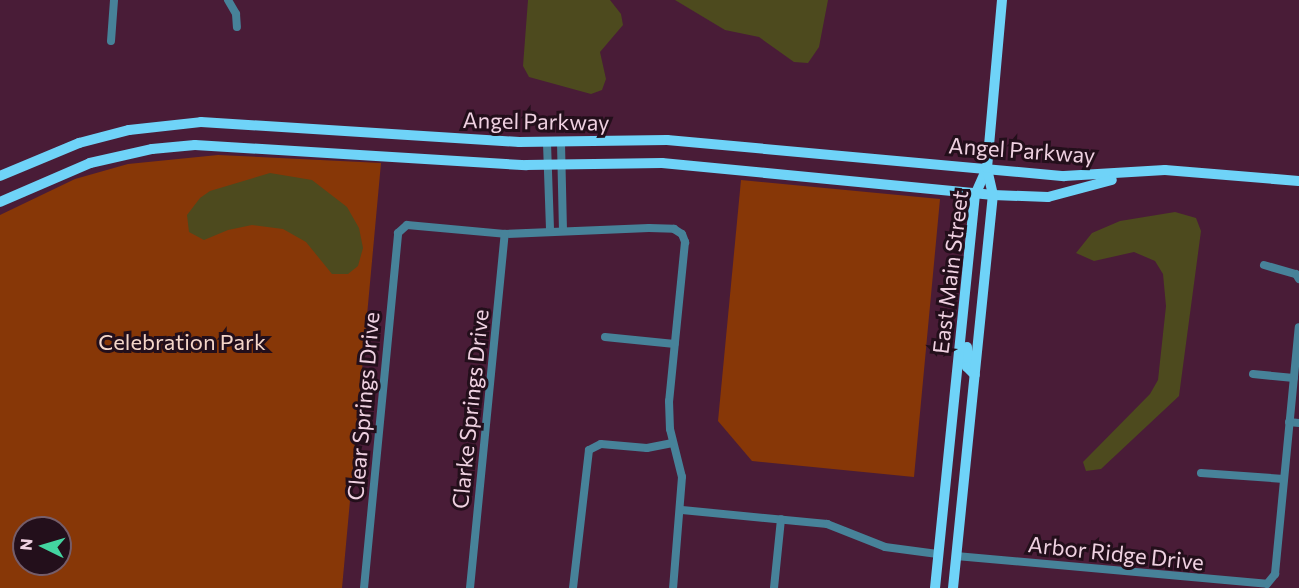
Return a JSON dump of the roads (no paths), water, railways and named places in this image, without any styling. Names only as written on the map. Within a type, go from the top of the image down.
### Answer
[{"type":"main road","points":[[987,168],[1002,0]]},
{"type":"main road","name":"Angel Parkway","points":[[0,176],[79,143],[129,130],[201,122],[548,143],[667,140],[1091,177],[1144,172]]},
{"type":"main road","name":"Angel Parkway","points":[[0,202],[90,163],[152,149],[195,145],[548,165],[662,163],[975,195],[1048,197],[1144,172]]},
{"type":"main road","name":"East Main Street","points":[[935,588],[975,195],[987,168]]},
{"type":"main road","name":"East Main Street","points":[[953,588],[993,195],[987,168]]},
{"type":"main road","points":[[1144,172],[1299,181]]},
{"type":"main road","points":[[965,298],[967,367],[975,375]]},
{"type":"main road","points":[[938,554],[956,556]]},
{"type":"street","points":[[111,40],[114,0]]},
{"type":"street","points":[[228,0],[236,14],[237,27]]},
{"type":"street","points":[[548,143],[550,231]]},
{"type":"street","points":[[561,143],[563,229]]},
{"type":"street","name":"Clear Springs Drive","points":[[364,588],[401,228],[407,225],[505,234]]},
{"type":"street","points":[[505,234],[563,229],[649,228],[674,229],[682,234],[685,242],[669,416],[682,477],[682,510],[673,588]]},
{"type":"street","name":"Clarke Springs Drive","points":[[470,588],[505,234]]},
{"type":"street","points":[[1264,265],[1296,274],[1299,279]]},
{"type":"street","points":[[1201,473],[1284,479],[1294,423],[1294,378],[1299,327]]},
{"type":"street","points":[[605,337],[675,344]]},
{"type":"street","points":[[1252,374],[1294,378]]},
{"type":"street","points":[[573,588],[589,450],[600,444],[647,448],[673,443]]},
{"type":"street","name":"Arbor Ridge Drive","points":[[956,556],[1263,585],[1271,581],[1275,574],[1284,479]]},
{"type":"street","points":[[682,510],[838,526],[885,547],[938,554]]},
{"type":"street","points":[[774,588],[781,519]]},
{"type":"street","points":[[364,588],[369,588]]},
{"type":"park label","name":"Celebration Park","points":[[182,342]]}]
